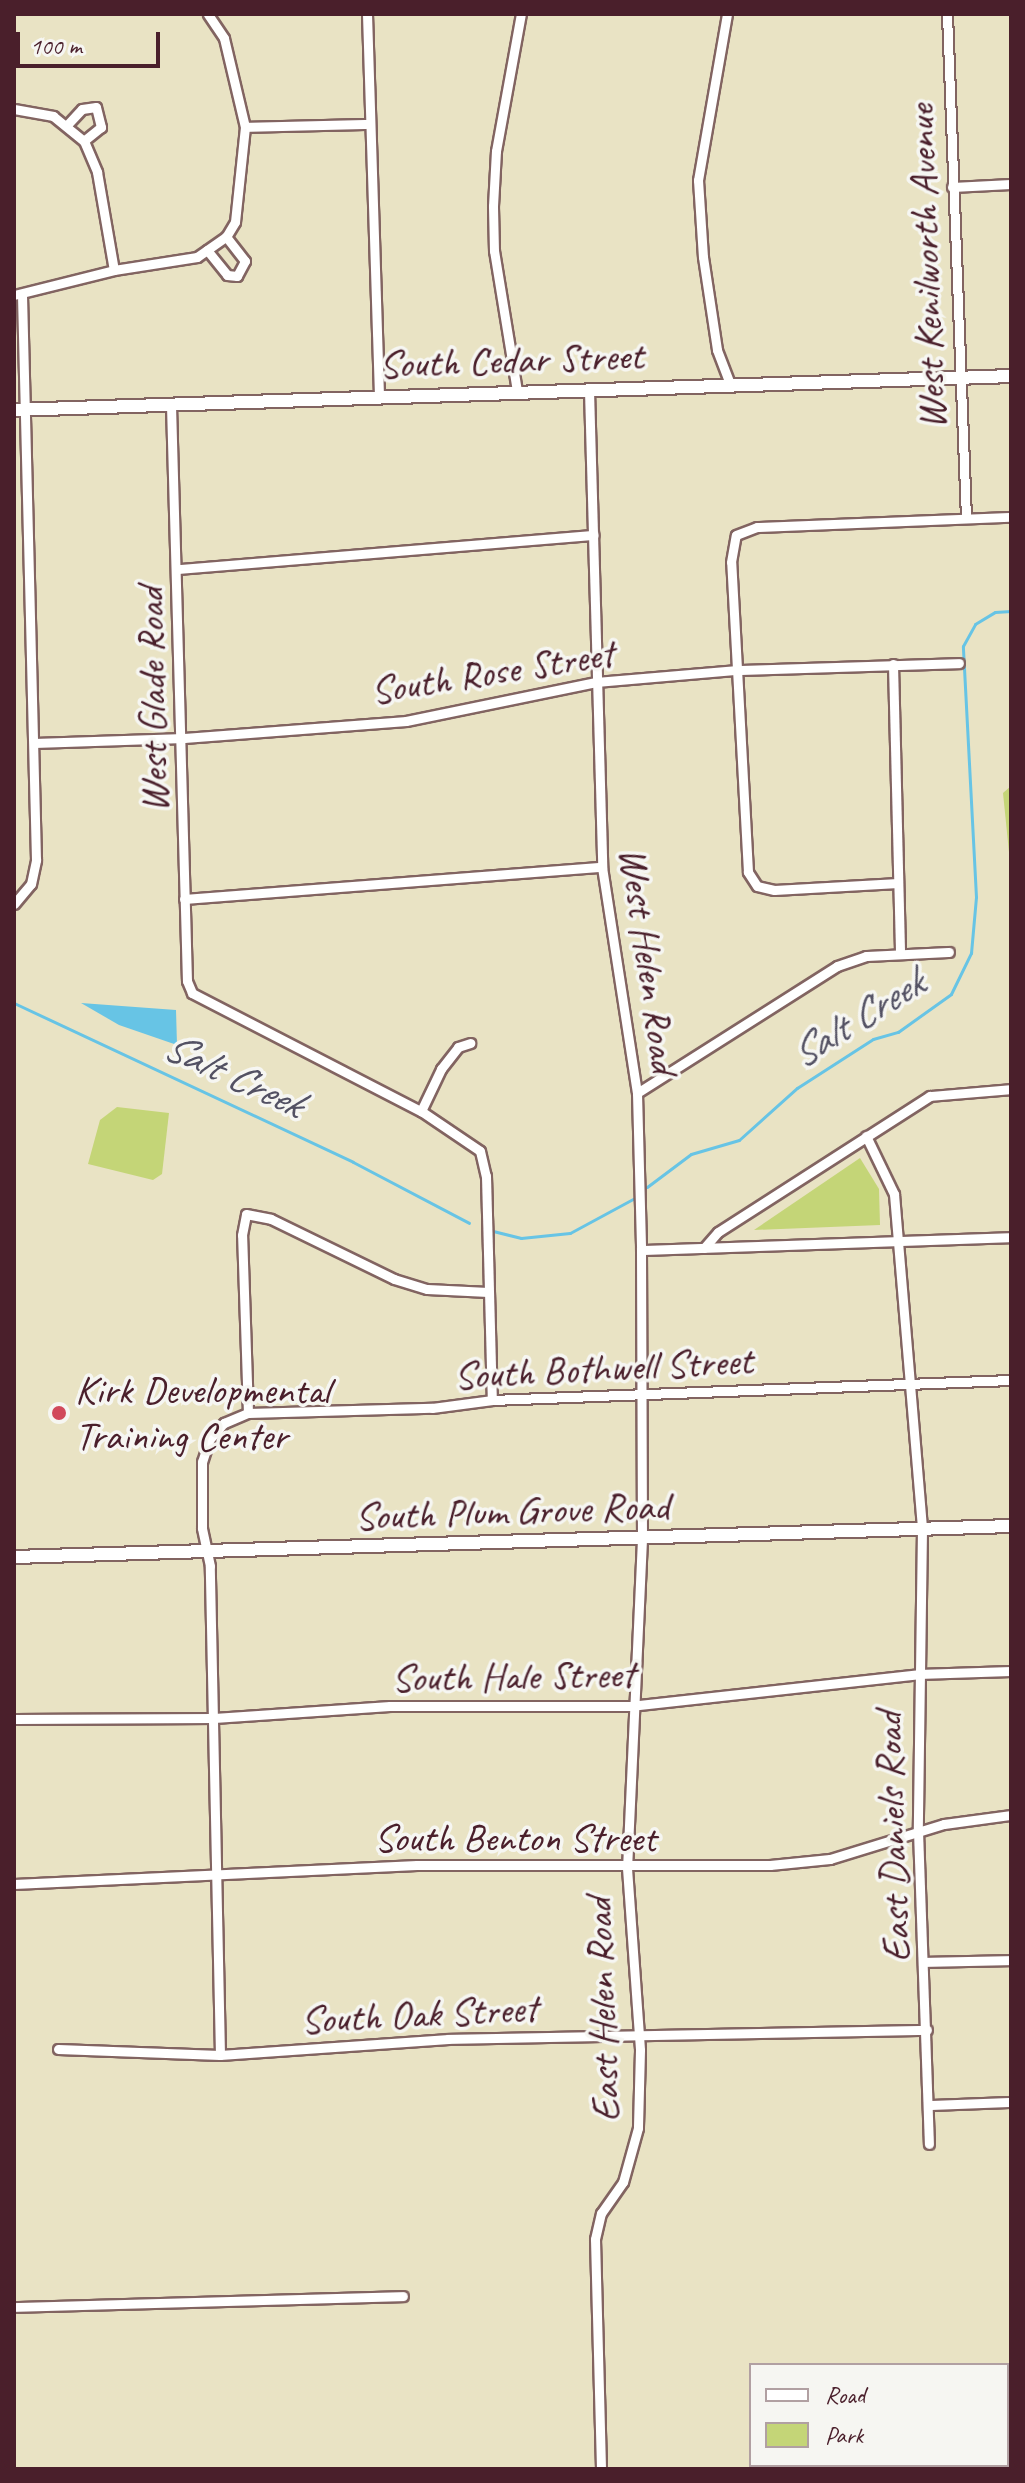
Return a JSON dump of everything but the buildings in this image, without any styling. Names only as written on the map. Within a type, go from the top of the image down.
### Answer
[{"type":"main road","name":"South Cedar Street","points":[[18,410],[1011,376]]},
{"type":"main road","name":"South Plum Grove Road","points":[[14,1557],[1011,1526]]},
{"type":"street","points":[[29,912],[17,903],[36,860],[34,743],[18,410],[18,296],[114,270],[197,257],[226,237],[235,222],[245,127],[224,38],[208,14]]},
{"type":"street","points":[[367,14],[379,397]]},
{"type":"street","points":[[517,391],[494,251],[493,206],[496,151],[521,14]]},
{"type":"street","points":[[727,14],[698,180],[707,288],[717,350],[730,384]]},
{"type":"street","name":"West Kenilworth Avenue","points":[[947,14],[966,518]]},
{"type":"street","points":[[67,125],[82,109],[96,107],[101,127],[84,141]]},
{"type":"street","points":[[14,109],[42,112],[67,125],[84,141],[97,172],[114,270]]},
{"type":"street","points":[[245,127],[370,124]]},
{"type":"street","points":[[952,187],[1011,184]]},
{"type":"street","points":[[207,250],[227,275],[237,276],[245,261],[226,237]]},
{"type":"street","name":"West Helen Road","points":[[589,390],[602,867],[637,1093],[642,1539]]},
{"type":"street","name":"West Glade Road","points":[[171,405],[184,738],[184,899],[192,993],[421,1111]]},
{"type":"street","points":[[898,883],[757,886],[748,872],[731,562],[736,535],[757,527],[1011,517]]},
{"type":"street","points":[[179,569],[594,535]]},
{"type":"street","name":"South Rose Street","points":[[34,743],[184,738],[406,721],[596,682],[737,670],[959,663]]},
{"type":"street","points":[[893,664],[900,954]]},
{"type":"street","points":[[184,899],[602,867]]},
{"type":"street","points":[[637,1093],[837,966],[900,954],[949,952]]},
{"type":"street","points":[[470,1043],[458,1047],[441,1069],[421,1111],[480,1151],[486,1176],[492,1400]]},
{"type":"street","points":[[704,1248],[718,1232],[930,1096],[1011,1089]]},
{"type":"street","name":"East Daniels Road","points":[[866,1136],[891,1181],[922,1529],[918,1831],[929,2144]]},
{"type":"street","points":[[220,2055],[209,1551],[202,1528],[202,1462],[209,1440],[224,1423],[248,1413],[242,1235],[246,1214],[271,1219],[394,1279],[427,1289],[488,1292]]},
{"type":"street","points":[[641,1250],[1011,1237]]},
{"type":"street","name":"South Bothwell Street","points":[[248,1413],[432,1408],[492,1400],[1011,1380]]},
{"type":"street","name":"East Helen Road","points":[[601,2469],[595,2239],[601,2213],[623,2182],[633,2156],[639,2037],[627,1868],[630,1706],[642,1539]]},
{"type":"street","name":"South Hale Street","points":[[14,1719],[214,1718],[390,1706],[630,1706],[918,1674],[1011,1671]]},
{"type":"street","name":"South Benton Street","points":[[14,1884],[216,1878],[431,1865],[627,1868],[805,1862],[918,1831],[1011,1815]]},
{"type":"street","points":[[925,1962],[1011,1960]]},
{"type":"street","name":"South Oak Street","points":[[58,2049],[220,2055],[448,2039],[927,2030]]},
{"type":"street","points":[[929,2105],[1011,2102]]},
{"type":"street","points":[[14,2307],[403,2296]]},
{"type":"green space","points":[[1011,786],[1011,872],[1003,793]]},
{"type":"green space","points":[[117,1107],[169,1113],[162,1174],[153,1180],[88,1164],[100,1120]]},
{"type":"green space","points":[[860,1158],[879,1189],[880,1225],[754,1230]]},
{"type":"water","points":[[81,1003],[176,1010],[177,1045],[119,1025]]},
{"type":"waterway","name":"Salt Creek","points":[[647,1187],[691,1154],[739,1140],[797,1088],[873,1039],[898,1032],[951,994],[971,953],[976,897],[963,646],[975,624],[995,612],[1011,611]]},
{"type":"waterway","name":"Salt Creek","points":[[14,1003],[353,1162],[469,1223]]},
{"type":"waterway","name":"Salt Creek","points":[[493,1231],[521,1238],[570,1233],[633,1199]]},
{"type":"place","name":"Kirk Developmental Training Center","points":[[59,1413]]}]
